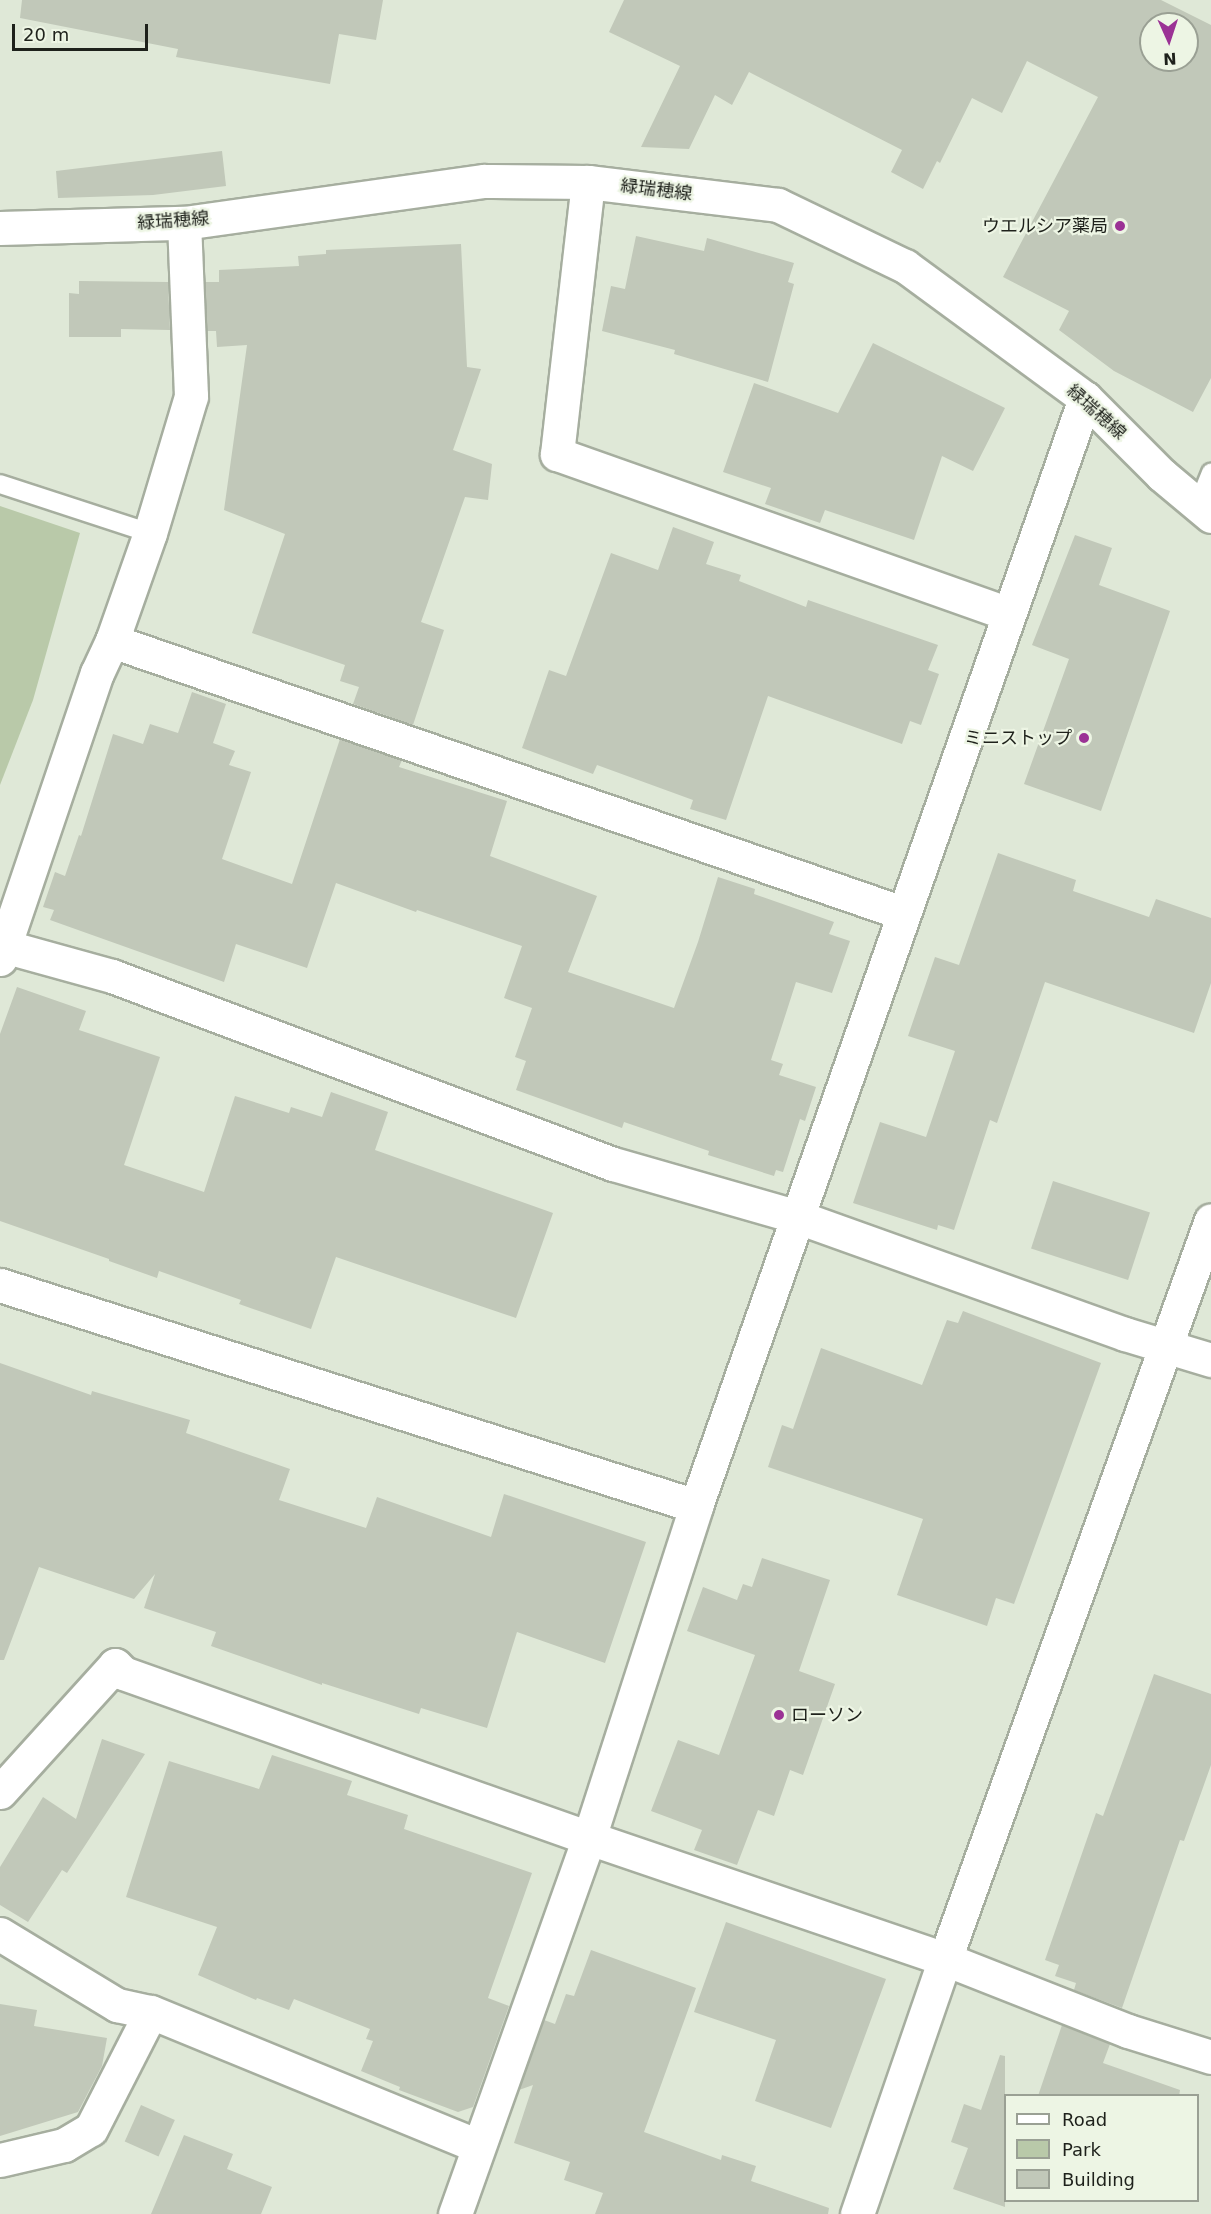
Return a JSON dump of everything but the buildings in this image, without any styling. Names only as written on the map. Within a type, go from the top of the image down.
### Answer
[{"type":"street","name":"緑瑞穂線","points":[[0,228],[184,223],[484,181],[588,182],[778,205],[905,266],[1085,398],[1162,475],[1204,510]]},
{"type":"street","points":[[588,182],[557,454],[1008,614]]},
{"type":"street","points":[[184,223],[190,396],[150,533],[112,641],[97,673],[1,951],[112,976],[613,1164],[798,1217],[1125,1334],[1211,1360]]},
{"type":"street","points":[[455,2214],[477,2146],[589,1838],[696,1506],[1085,398]]},
{"type":"street","points":[[112,641],[903,913]]},
{"type":"street","points":[[856,2214],[945,1959],[1211,1220]]},
{"type":"street","points":[[0,1285],[696,1506]]},
{"type":"street","points":[[0,1792],[115,1665],[123,1673],[589,1838],[945,1959],[1128,2031],[1211,2057]]},
{"type":"street","points":[[0,1934],[117,2005],[151,2012],[477,2146]]},
{"type":"street","points":[[0,2160],[64,2145],[91,2129],[151,2012]]},
{"type":"lane","points":[[1204,510],[1211,472]]},
{"type":"lane","points":[[0,484],[150,533]]},
{"type":"green space","points":[[0,506],[80,533],[33,700],[0,785]]},
{"type":"place","name":"ウエルシア薬局","points":[[1120,226]]},
{"type":"place","name":"ミニストップ","points":[[1084,738]]},
{"type":"place","name":"ローソン","points":[[779,1715]]}]
